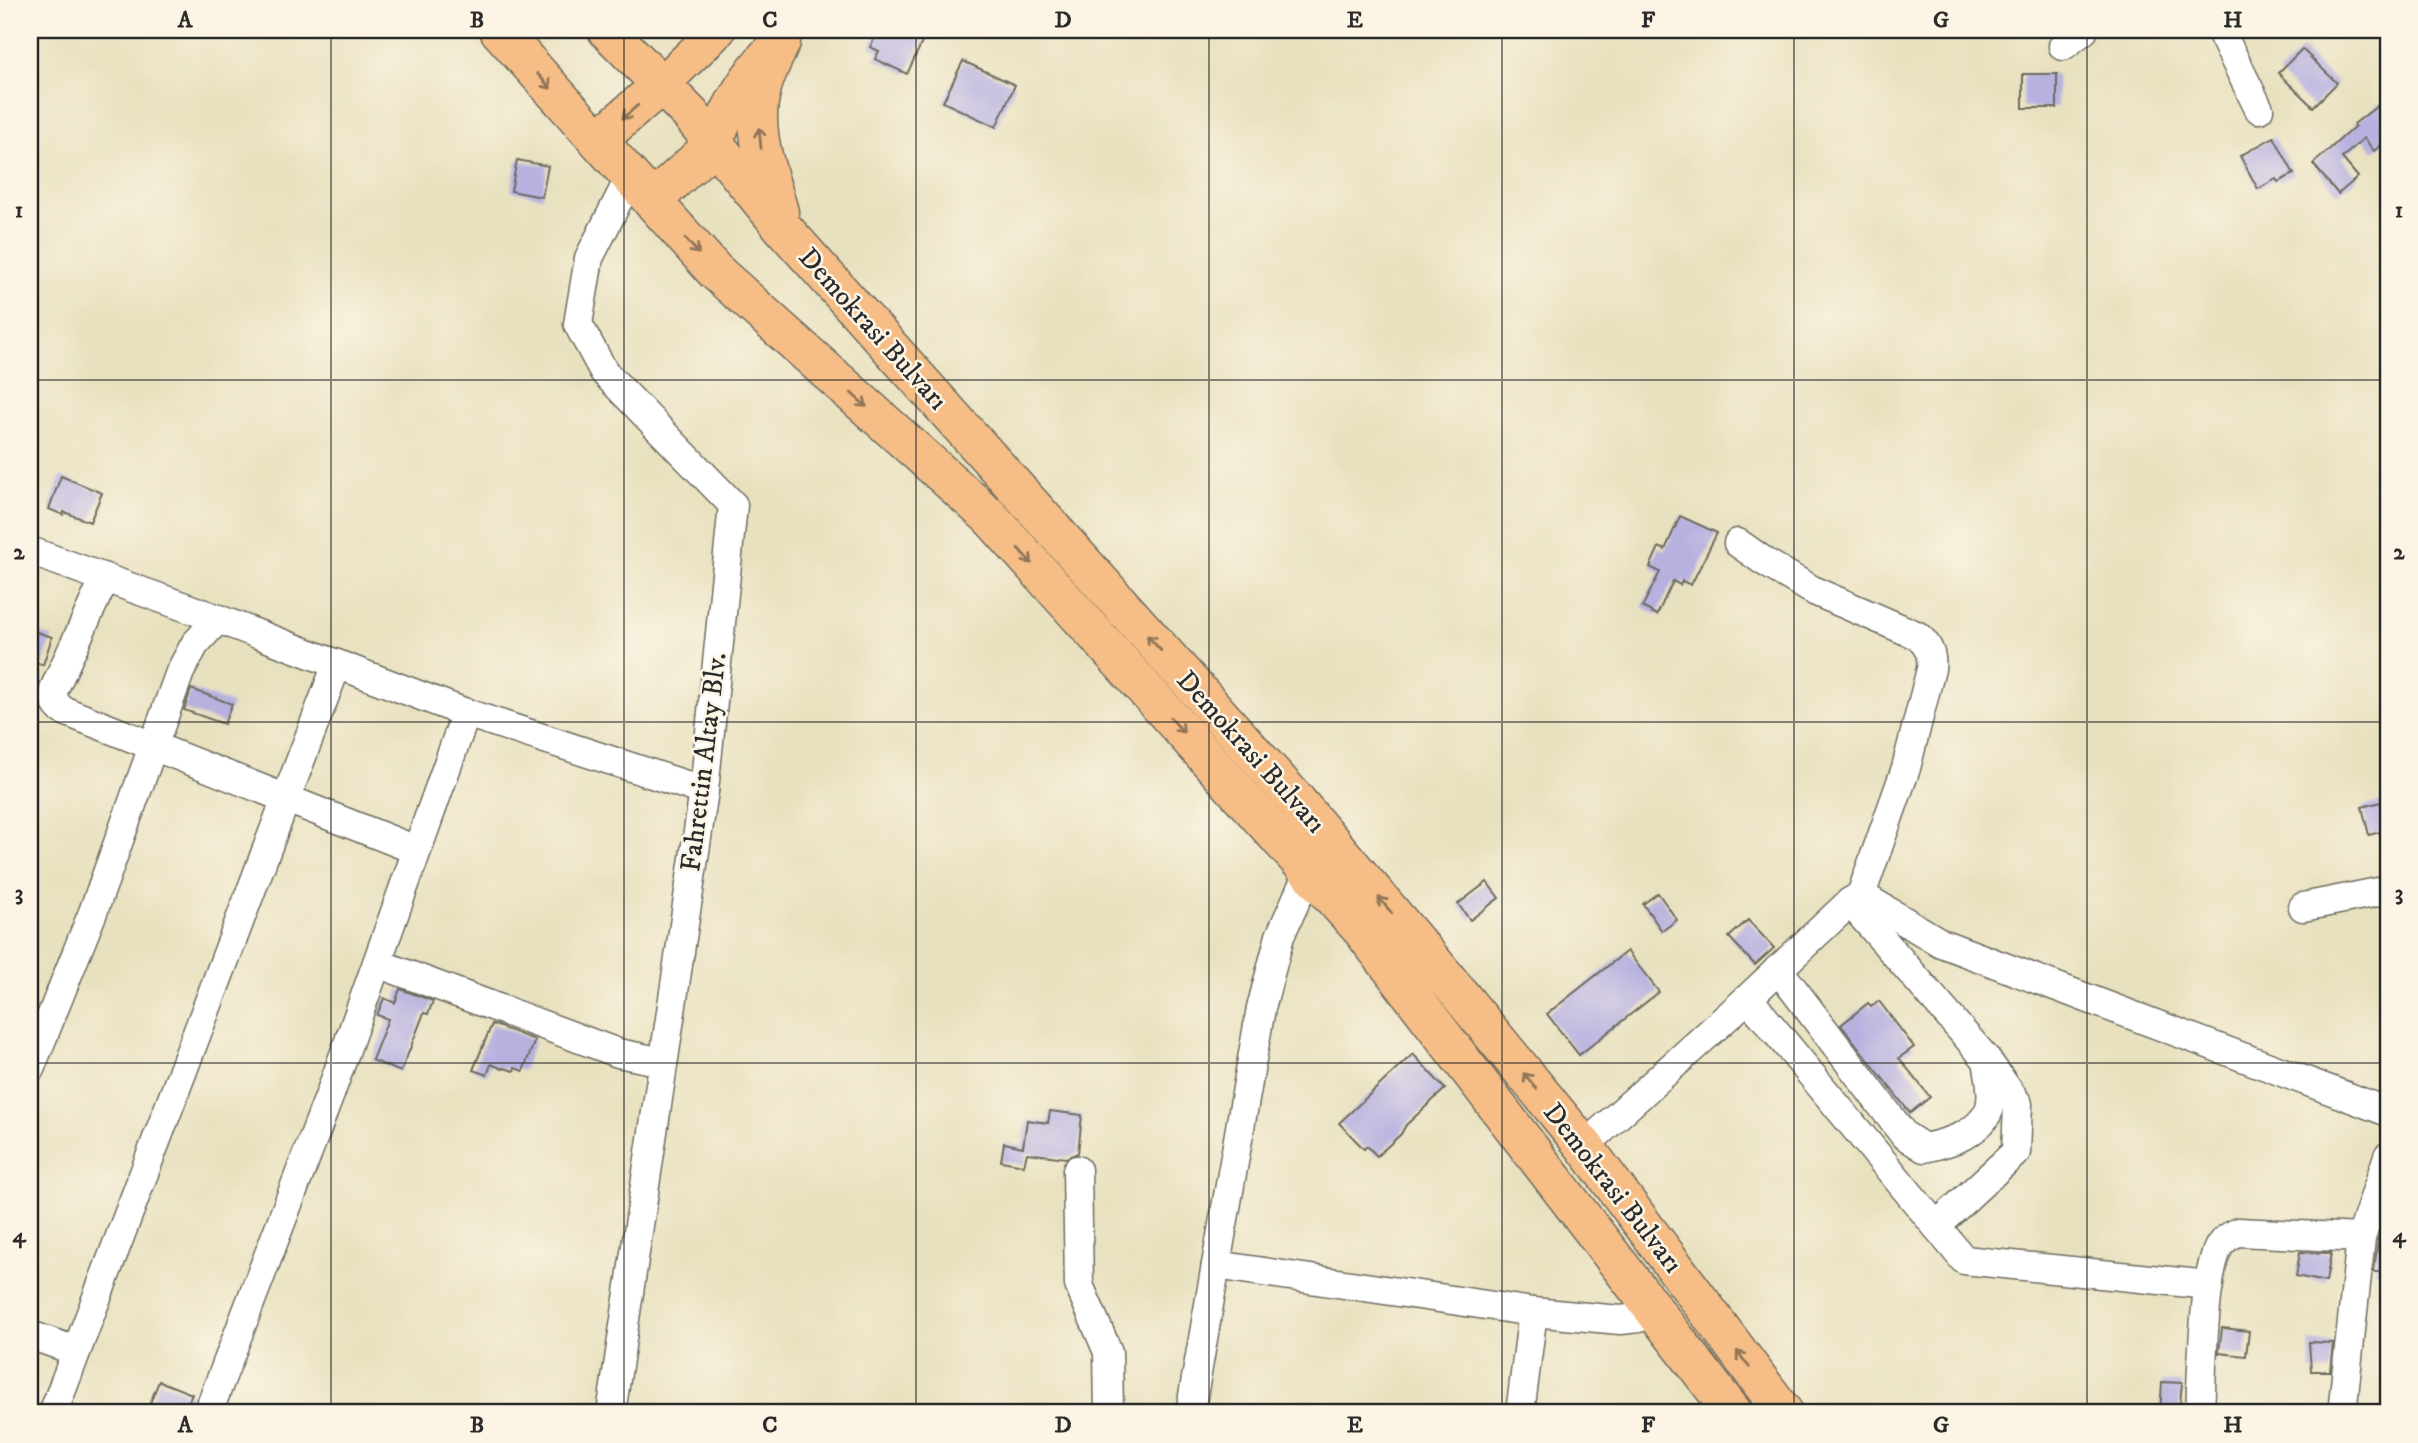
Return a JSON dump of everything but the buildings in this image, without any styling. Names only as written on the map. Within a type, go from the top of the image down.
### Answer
[{"type":"highway","name":"Demokrasi Bulvarı","points":[[499,30],[715,271],[990,517],[1361,929],[1733,1413]]},
{"type":"highway","name":"Demokrasi Bulvarı","points":[[607,30],[690,114],[783,228],[1294,798],[1584,1146],[1784,1413]]},
{"type":"highway","points":[[783,228],[761,150],[758,110],[766,74],[788,36]]},
{"type":"highway","points":[[598,140],[662,84]]},
{"type":"highway","points":[[641,189],[715,143]]},
{"type":"main road","points":[[662,84],[718,30]]},
{"type":"main road","points":[[715,143],[727,110],[742,86],[755,67],[788,36]]},
{"type":"street","points":[[2220,30],[2259,109]]},
{"type":"street","name":"Fahrettin Altay Blv.","points":[[611,1413],[704,791],[733,505],[604,372],[578,324],[589,258],[641,189]]},
{"type":"street","points":[[1584,1146],[1855,899],[1906,768],[1931,669],[1930,653],[1922,639],[1835,602],[1793,580],[1738,543]]},
{"type":"street","points":[[30,551],[466,713],[704,791]]},
{"type":"street","points":[[104,578],[54,689],[54,700],[62,710],[415,850]]},
{"type":"street","points":[[30,1069],[93,912],[186,657],[218,619]]},
{"type":"street","points":[[52,1413],[337,664]]},
{"type":"street","points":[[208,1413],[325,1109],[466,713]]},
{"type":"street","points":[[1190,1413],[1269,972],[1284,925],[1309,871]]},
{"type":"street","points":[[2303,907],[2388,890]]},
{"type":"street","points":[[1855,899],[1987,1060],[2018,1104],[2016,1152],[1936,1226]]},
{"type":"street","points":[[1855,899],[1941,943],[2388,1112]]},
{"type":"street","points":[[377,964],[618,1053],[663,1062]]},
{"type":"street","points":[[1778,969],[1904,1135],[1924,1148],[1950,1143],[1976,1126],[1989,1109],[1987,1060]]},
{"type":"street","points":[[1748,998],[1964,1260],[2209,1285]]},
{"type":"street","points":[[2342,1413],[2361,1238],[2388,1156]]},
{"type":"street","points":[[1077,1170],[1079,1285],[1108,1352],[1109,1413]]},
{"type":"street","points":[[2200,1413],[2209,1285],[2221,1242],[2238,1232],[2361,1238]]},
{"type":"street","points":[[1216,1265],[1533,1312],[1620,1320],[1639,1318],[1655,1312]]},
{"type":"street","points":[[1520,1413],[1533,1312]]},
{"type":"street","points":[[30,1335],[76,1351]]}]
